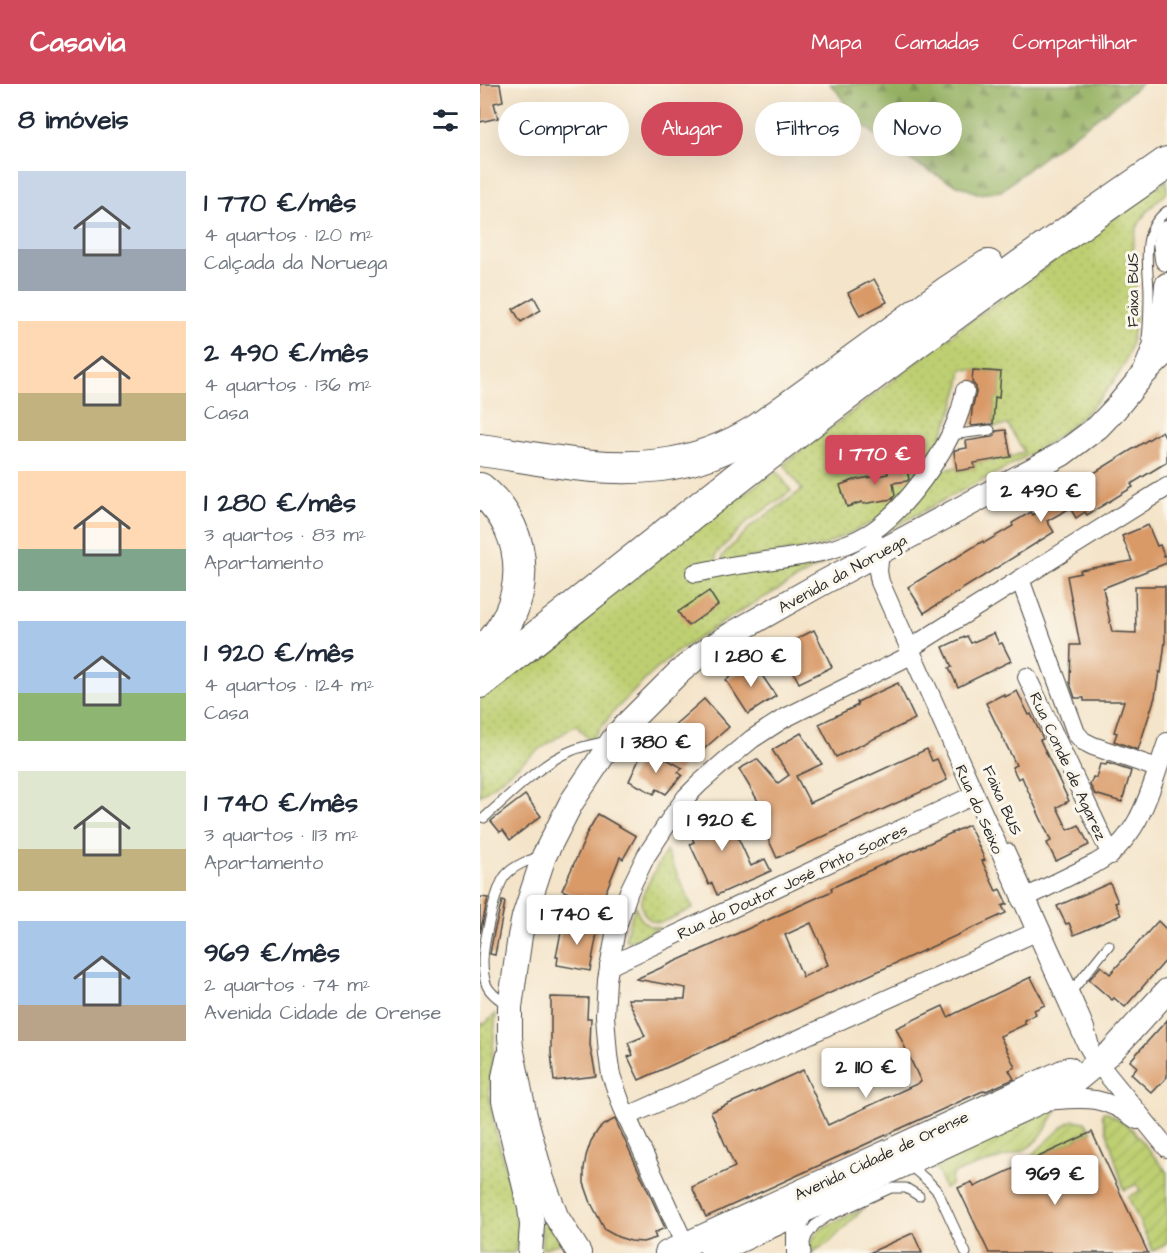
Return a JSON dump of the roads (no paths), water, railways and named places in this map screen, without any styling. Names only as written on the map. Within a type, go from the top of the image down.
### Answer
[{"type":"highway","points":[[480,666],[758,448],[1167,148]]},
{"type":"highway","points":[[480,682],[1050,236],[1167,163]]},
{"type":"highway","points":[[480,450],[562,463],[620,468],[665,465],[708,454],[744,439],[759,429],[948,292],[1167,172]]},
{"type":"highway","points":[[480,489],[496,505],[508,522],[516,541],[519,561],[519,584],[513,608],[503,630],[480,655]]},
{"type":"main road","points":[[1167,233],[1165,242],[1167,259]]},
{"type":"main road","points":[[1143,375],[1162,326],[1167,285]]},
{"type":"main road","points":[[1143,375],[1167,351]]},
{"type":"main road","name":"Avenida da Noruega","points":[[511,1047],[510,1007],[520,936],[544,856],[571,803],[613,740],[661,688],[701,654],[875,543],[1062,454],[1098,427],[1143,375]]},
{"type":"main road","name":"Avenida Cidade de Orense","points":[[712,1253],[1040,1102],[1073,1083],[1119,1045],[1167,991]]},
{"type":"main road","points":[[511,1047],[502,1092],[530,1208],[532,1225],[530,1253]]},
{"type":"main road","points":[[511,1047],[527,1123],[547,1192],[560,1224],[579,1253]]},
{"type":"main road","name":"Avenida Cidade de Orense","points":[[676,1249],[1073,1068],[1097,1062]]},
{"type":"street","points":[[695,573],[829,551],[851,544],[875,543],[890,519],[932,466],[959,415],[965,391]]},
{"type":"street","points":[[676,1249],[654,1174],[616,1091],[608,1055],[605,1016],[609,966],[616,928],[628,891],[672,815],[700,783],[769,727],[912,650],[1167,487]]},
{"type":"street","name":"Rua do Seixo","points":[[875,543],[879,582],[912,650],[974,795],[1026,898],[1036,932],[1069,994],[1086,1043],[1097,1062],[1161,1141]]},
{"type":"street","points":[[1020,579],[1073,726],[1081,738],[1093,746],[1157,768]]},
{"type":"street","name":"Rua Conde de Agarez","points":[[1027,677],[1111,855]]},
{"type":"street","points":[[1026,898],[1096,864],[1111,855],[1125,841],[1142,812],[1167,742]]},
{"type":"street","name":"Rua do Doutor José Pinto Soares","points":[[609,966],[974,795]]},
{"type":"street","points":[[626,1117],[1036,932]]},
{"type":"street","points":[[1040,1102],[1077,1098],[1111,1104],[1127,1113],[1161,1141]]},
{"type":"street","points":[[796,1253],[796,1233],[804,1210]]},
{"type":"lane","name":"Faixa BUS","points":[[1143,375],[1149,311],[1147,245],[1157,221],[1167,212]]},
{"type":"lane","points":[[950,435],[990,430]]},
{"type":"lane","name":"Faixa BUS","points":[[912,650],[1069,994]]},
{"type":"lane","points":[[484,818],[556,758],[577,749],[613,740]]},
{"type":"lane","points":[[510,1007],[490,992],[484,973],[484,952],[495,900],[500,885],[508,873],[526,862],[544,856]]},
{"type":"lane","points":[[1069,994],[1109,945]]},
{"type":"lane","points":[[906,1163],[936,1190],[966,1253]]},
{"type":"lane","points":[[806,1253],[807,1236],[815,1225],[827,1216],[891,1188],[906,1188],[919,1196]]}]
